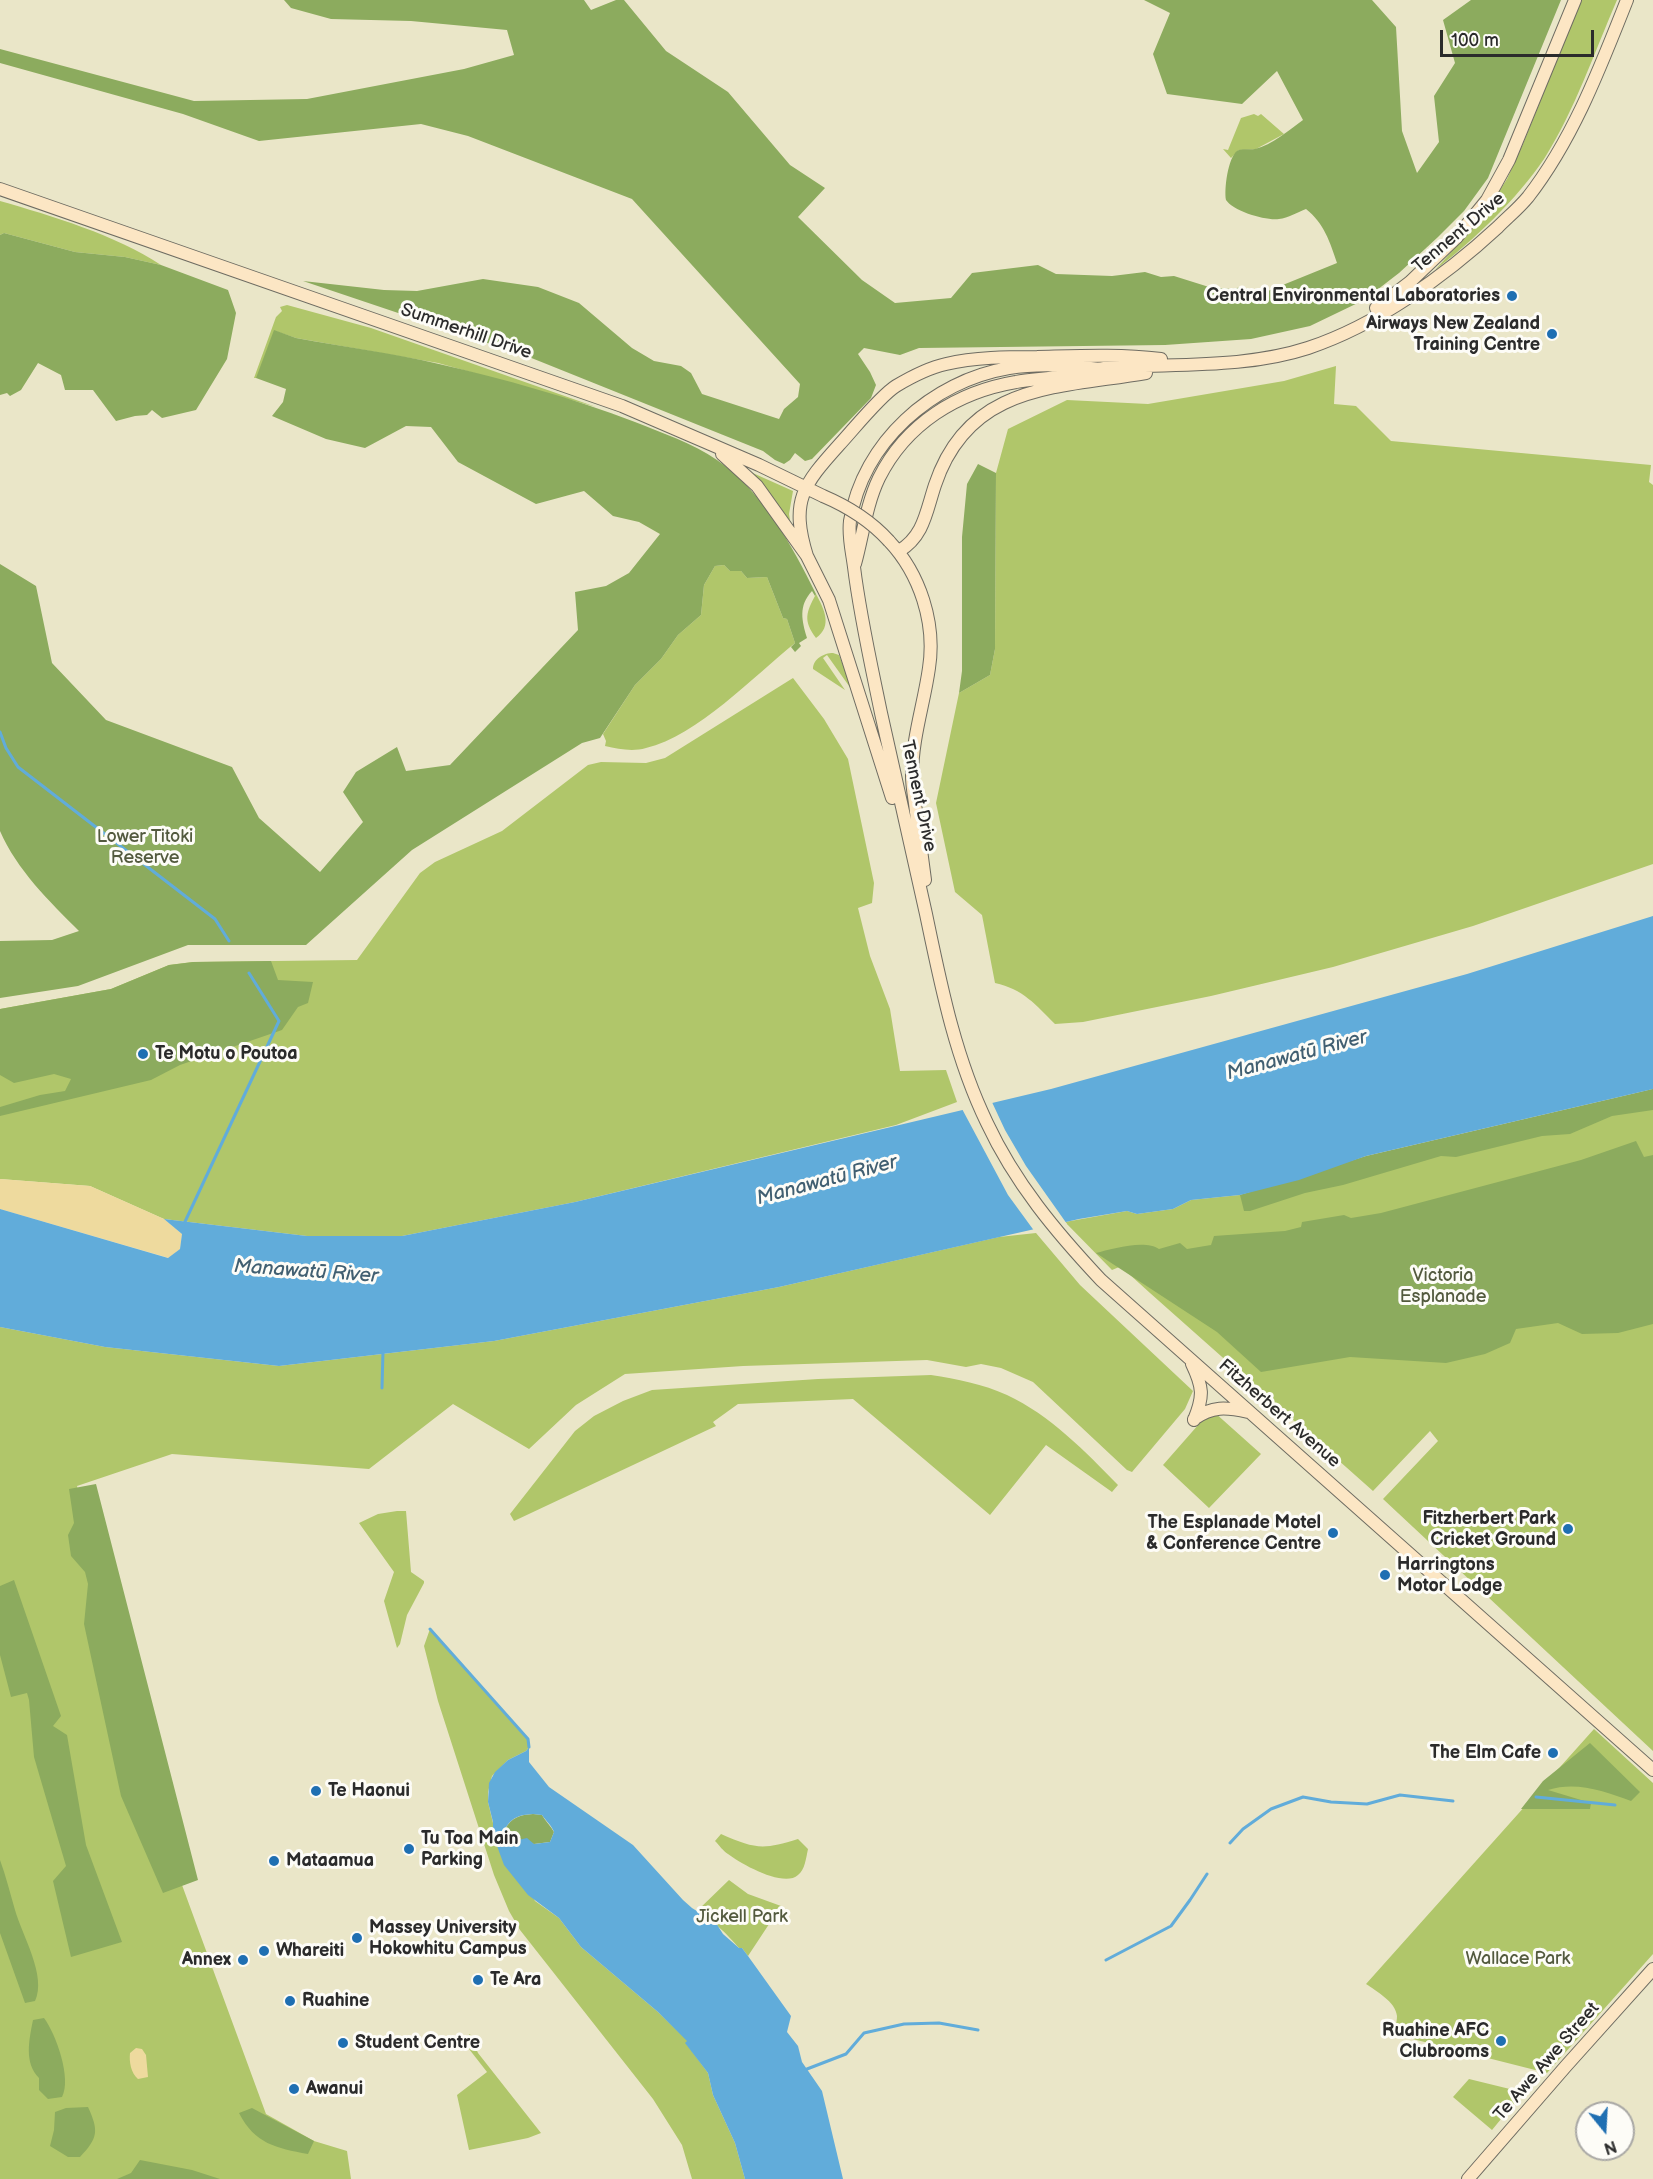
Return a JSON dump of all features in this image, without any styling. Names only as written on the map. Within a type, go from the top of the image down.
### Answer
[{"type":"main road","name":"Tennent Drive","points":[[1345,333],[1427,266],[1456,238],[1487,200],[1509,160],[1575,0]]},
{"type":"main road","name":"Tennent Drive","points":[[952,1032],[875,685],[849,536],[850,520],[857,496],[883,444],[912,413],[933,397],[955,385],[1006,369],[1058,364],[1100,369],[1264,359],[1284,355],[1345,333],[1392,306],[1439,276],[1480,243],[1527,198],[1550,165],[1575,120],[1597,74],[1627,0]]},
{"type":"main road","name":"Summerhill Drive","points":[[0,189],[622,406],[699,438],[864,517],[899,551],[915,577],[925,605],[930,666],[915,738],[912,778],[934,953]]},
{"type":"main road","points":[[807,556],[799,511],[801,495],[805,488],[821,466],[893,388],[935,367],[978,358],[1121,355],[1197,364]]},
{"type":"main road","points":[[899,551],[912,542],[921,531],[935,484],[946,460],[966,430],[990,410],[1013,397],[1039,389],[1197,364]]},
{"type":"main road","points":[[699,438],[730,460],[757,486],[807,556],[829,600],[917,874]]},
{"type":"main road","name":"Fitzherbert Avenue","points":[[952,1032],[972,1090],[1001,1151],[1026,1191],[1059,1234],[1101,1280],[1653,1770]]},
{"type":"main road","points":[[1190,1360],[1202,1392],[1194,1420],[1206,1411],[1215,1408],[1233,1408],[1249,1412]]},
{"type":"main road","name":"Te Awe Awe Street","points":[[1468,2179],[1653,1969]]},
{"type":"green space","points":[[284,0],[584,0],[591,10],[616,0],[624,0],[666,51],[728,92],[790,165],[825,188],[798,217],[862,280],[895,303],[951,298],[972,273],[1038,265],[1056,274],[1112,276],[1145,272],[1161,277],[1174,276],[1209,287],[1231,289],[1242,287],[1263,293],[1337,263],[1322,227],[1306,209],[1273,219],[1242,211],[1226,200],[1227,174],[1231,160],[1237,151],[1255,149],[1268,144],[1303,120],[1277,71],[1242,104],[1167,94],[1153,54],[1170,13],[1144,0],[1372,0],[1396,27],[1402,131],[1417,173],[1439,142],[1434,96],[1455,63],[1443,20],[1471,0],[1561,0],[1488,178],[1464,211],[1438,237],[1399,273],[1364,300],[1310,326],[1251,339],[1165,345],[919,348],[900,355],[864,348],[858,354],[876,385],[871,398],[812,459],[805,461],[795,453],[784,464],[763,451],[529,357],[303,281],[384,290],[417,291],[483,279],[538,287],[579,303],[632,348],[654,361],[681,366],[691,373],[702,394],[779,419],[784,409],[798,397],[800,384],[632,199],[468,136],[421,124],[259,141],[183,114],[0,63],[0,49],[194,101],[307,99],[464,69],[514,55],[507,30],[411,21],[331,19],[291,8]]},
{"type":"green space","points":[[1581,0],[1617,0],[1575,101],[1555,140],[1533,174],[1508,204],[1479,233],[1435,270],[1482,218],[1507,179]]},
{"type":"green space","points":[[1254,114],[1258,116],[1261,114],[1284,134],[1256,149],[1239,150],[1231,158],[1223,149],[1228,150],[1241,118]]},
{"type":"green space","points":[[0,201],[104,236],[124,244],[161,265],[125,257],[75,252],[4,233],[0,235]]},
{"type":"green space","points":[[4,233],[75,252],[125,257],[161,265],[228,290],[236,313],[227,359],[196,410],[162,418],[152,410],[147,415],[116,421],[93,390],[65,390],[61,375],[38,363],[21,390],[10,396],[7,393],[0,395],[0,235]]},
{"type":"green space","points":[[287,305],[371,328],[596,407],[438,363],[296,338],[275,331],[257,378],[254,378],[276,317],[282,311],[280,307]]},
{"type":"green space","name":"Lower Titoki Reserve","points":[[274,330],[296,338],[386,353],[488,376],[587,405],[698,448],[717,460],[748,488],[775,521],[797,557],[816,594],[815,596],[812,591],[803,608],[807,638],[799,643],[801,646],[795,652],[791,647],[795,643],[787,619],[783,618],[767,577],[747,578],[741,571],[730,571],[724,565],[715,566],[704,585],[701,615],[678,635],[661,659],[635,685],[600,738],[582,743],[412,850],[306,945],[188,945],[78,986],[0,998],[0,941],[52,940],[79,931],[25,872],[0,831],[0,564],[36,586],[52,663],[106,720],[232,767],[259,818],[320,872],[363,822],[343,792],[356,772],[397,747],[406,771],[450,765],[578,630],[575,592],[606,586],[629,573],[660,534],[639,522],[613,516],[584,491],[536,504],[458,462],[431,427],[406,426],[365,448],[326,439],[272,416],[283,402],[286,389],[256,378]]},
{"type":"green space","points":[[1336,366],[1334,404],[1356,406],[1391,441],[1651,465],[1649,482],[1653,485],[1653,864],[1473,926],[1333,967],[1211,996],[1083,1022],[1055,1024],[1035,1004],[1014,989],[995,983],[982,915],[955,892],[936,803],[959,693],[990,675],[995,649],[996,473],[1008,429],[1067,400],[1148,404],[1284,381]]},
{"type":"green space","points":[[978,464],[996,473],[995,649],[990,675],[959,693],[962,671],[962,537],[967,484]]},
{"type":"green space","points":[[746,470],[793,491],[789,514],[791,527]]},
{"type":"green space","points":[[724,565],[730,571],[741,571],[747,578],[767,577],[783,618],[787,619],[795,643],[724,703],[685,731],[665,741],[636,750],[605,746],[606,741],[603,734],[635,685],[661,659],[678,635],[701,615],[704,585],[715,566]]},
{"type":"green space","points":[[816,594],[824,611],[826,623],[816,638],[809,626],[807,616]]},
{"type":"green space","points":[[833,653],[839,655],[854,693],[827,655],[823,658],[845,690],[813,669],[813,665],[820,657]]},
{"type":"green space","points":[[793,678],[824,719],[848,759],[874,883],[872,903],[858,908],[870,956],[890,1009],[900,1071],[946,1070],[957,1102],[896,1125],[575,1202],[402,1236],[307,1236],[164,1219],[90,1186],[0,1179],[0,1009],[111,989],[169,965],[193,962],[357,960],[420,873],[435,862],[502,831],[588,765],[601,762],[646,763],[665,758]]},
{"type":"green space","points":[[271,961],[278,980],[313,982],[308,1003],[298,1007],[282,1030],[180,1065],[151,1080],[0,1116],[0,1107],[40,1095],[65,1091],[71,1079],[54,1074],[14,1083],[0,1075],[0,1009],[111,989],[169,965],[193,962]]},
{"type":"green space","name":"Victoria Esplanade","points":[[1653,1089],[1653,1751],[1383,1499],[1438,1441],[1430,1431],[1373,1491],[1150,1293],[1128,1273],[1124,1265],[1112,1270],[1065,1222],[1127,1211],[1137,1214],[1173,1209],[1191,1200],[1240,1195]]},
{"type":"green space","points":[[1653,1089],[1653,1110],[1612,1116],[1570,1134],[1542,1136],[1456,1157],[1441,1156],[1244,1211],[1240,1195],[1366,1156]]},
{"type":"green space","points":[[1636,1141],[1644,1157],[1653,1155],[1653,1324],[1618,1333],[1582,1334],[1558,1323],[1516,1329],[1510,1343],[1485,1354],[1446,1363],[1350,1357],[1261,1372],[1217,1332],[1096,1253],[1137,1245],[1153,1246],[1159,1249],[1180,1243],[1187,1249],[1211,1245],[1214,1236],[1285,1231],[1301,1227],[1302,1222],[1344,1215],[1351,1218],[1381,1213],[1581,1160]]},
{"type":"green space","points":[[1036,1233],[1080,1285],[1193,1391],[1185,1409],[1132,1472],[1127,1470],[1033,1382],[1001,1368],[981,1364],[966,1367],[927,1360],[743,1366],[625,1374],[576,1405],[529,1449],[453,1404],[369,1469],[172,1454],[77,1486],[171,1855],[266,2114],[314,2141],[347,2151],[351,2179],[0,2179],[0,1327],[105,1347],[279,1366],[494,1341],[779,1287],[999,1237]]},
{"type":"green space","points":[[931,1375],[979,1385],[1023,1403],[1067,1435],[1118,1485],[1112,1492],[1046,1445],[990,1515],[853,1399],[738,1404],[713,1422],[716,1426],[514,1521],[510,1514],[575,1431],[594,1416],[623,1401],[652,1390],[818,1379]]},
{"type":"green space","points":[[1214,1412],[1261,1454],[1209,1508],[1163,1465],[1206,1416]]},
{"type":"green space","points":[[96,1484],[198,1880],[163,1893],[121,1796],[84,1624],[88,1584],[85,1572],[71,1556],[68,1535],[74,1523],[69,1489]]},
{"type":"green space","points":[[406,1511],[411,1572],[424,1583],[407,1615],[397,1648],[384,1601],[394,1572],[359,1523],[378,1514]]},
{"type":"green space","points":[[14,1580],[61,1716],[53,1726],[67,1735],[86,1845],[122,1942],[71,1957],[53,1881],[66,1866],[34,1757],[29,1700],[27,1693],[11,1697],[0,1655],[0,1586]]},
{"type":"green space","points":[[430,1629],[528,1739],[529,1747],[526,1751],[508,1760],[492,1776],[488,1802],[493,1823],[535,1901],[559,1918],[581,1947],[658,2012],[688,2041],[686,2043],[708,2073],[713,2095],[735,2143],[745,2179],[692,2179],[682,2145],[653,2099],[520,1930],[509,1911],[494,1875],[438,1701],[424,1646]]},
{"type":"green space","name":"Wallace Park","points":[[1594,1729],[1653,1783],[1653,1954],[1547,2073],[1397,2035],[1397,2016],[1393,2006],[1385,1997],[1366,1984]]},
{"type":"green space","points":[[1590,1743],[1640,1792],[1631,1801],[1600,1791],[1579,1787],[1558,1787],[1548,1790],[1591,1803],[1590,1809],[1521,1809],[1543,1781]]},
{"type":"green space","points":[[542,1815],[553,1830],[550,1842],[534,1844],[514,1841],[505,1829],[517,1817]]},
{"type":"green space","points":[[721,1834],[742,1843],[759,1846],[776,1845],[798,1839],[808,1849],[804,1867],[798,1875],[792,1878],[773,1877],[742,1863],[724,1851],[715,1841]]},
{"type":"green space","points":[[0,1860],[36,1968],[38,1991],[35,2001],[25,2003],[0,1933]]},
{"type":"green space","name":"Jickell Park","points":[[729,1880],[748,1894],[781,1906],[748,1956],[720,1928],[697,1911]]},
{"type":"green space","points":[[44,2018],[58,2045],[65,2079],[62,2097],[48,2099],[39,2090],[39,2078],[29,2058],[33,2020]]},
{"type":"green space","points":[[470,2034],[478,2053],[541,2133],[528,2138],[469,2150],[457,2095],[487,2072],[462,2040]]},
{"type":"green space","points":[[1469,2079],[1518,2091],[1520,2096],[1492,2130],[1453,2097]]},
{"type":"green space","points":[[88,2107],[94,2122],[95,2134],[90,2145],[80,2157],[68,2157],[50,2146],[55,2112],[66,2108]]},
{"type":"green space","points":[[252,2108],[314,2141],[308,2154],[276,2147],[259,2138],[239,2113]]},
{"type":"green space","points":[[140,2160],[192,2170],[220,2179],[117,2179],[131,2173]]},
{"type":"sand","points":[[0,1179],[90,1186],[164,1219],[182,1234],[180,1249],[169,1258],[0,1209]]},
{"type":"sand","points":[[136,2048],[142,2049],[146,2055],[148,2077],[138,2079],[132,2071],[130,2053]]},
{"type":"water","name":"Manawatū River","points":[[1653,916],[1653,1089],[1366,1156],[1299,1180],[1240,1195],[1191,1200],[1173,1209],[1137,1214],[1127,1211],[1079,1219],[779,1287],[494,1341],[279,1366],[105,1347],[0,1327],[0,1209],[168,1258],[180,1249],[182,1234],[164,1219],[307,1236],[402,1236],[575,1202],[1051,1089],[1467,974]]},
{"type":"water","points":[[529,1747],[529,1762],[549,1787],[633,1845],[683,1900],[716,1923],[723,1934],[742,1948],[748,1956],[791,2016],[787,2032],[798,2046],[802,2062],[822,2091],[843,2179],[745,2179],[735,2143],[713,2095],[708,2073],[685,2043],[687,2041],[658,2012],[581,1947],[559,1918],[528,1895],[504,1865],[493,1835],[493,1822],[488,1802],[489,1783],[495,1772],[508,1760],[526,1751]],"holes":[[[542,1815],[554,1832],[550,1842],[534,1844],[527,1838],[514,1841],[505,1829],[513,1819],[520,1816]]]},
{"type":"pier","points":[[991,1100],[1026,1166],[1067,1224],[1035,1232],[1008,1195],[961,1107]]},
{"type":"waterway","points":[[0,732],[6,748],[18,767],[215,919],[229,941]]},
{"type":"waterway","points":[[183,1226],[279,1021],[249,973]]},
{"type":"waterway","points":[[382,1388],[383,1351]]},
{"type":"waterway","points":[[430,1629],[528,1739],[529,1747]]},
{"type":"waterway","points":[[1230,1843],[1243,1829],[1271,1809],[1303,1797],[1331,1802],[1367,1804],[1400,1795],[1453,1801]]},
{"type":"waterway","points":[[1536,1797],[1615,1805]]},
{"type":"waterway","points":[[1106,1960],[1171,1926],[1207,1874]]},
{"type":"waterway","points":[[807,2069],[846,2054],[864,2033],[904,2024],[939,2023],[978,2030]]},
{"type":"place","name":"Central Environmental Laboratories","points":[[1512,296]]},
{"type":"place","name":"Airways New Zealand Training Centre","points":[[1552,334]]},
{"type":"place","name":"Te Motu o Poutoa","points":[[143,1054]]},
{"type":"place","name":"Fitzherbert Park Cricket Ground","points":[[1568,1529]]},
{"type":"place","name":"The Esplanade Motel & Conference Centre","points":[[1333,1533]]},
{"type":"place","name":"Harringtons Motor Lodge","points":[[1385,1575]]},
{"type":"place","name":"The Elm Cafe","points":[[1553,1753]]},
{"type":"place","name":"Te Haonui","points":[[316,1791]]},
{"type":"place","name":"Tu Toa Main Parking","points":[[409,1849]]},
{"type":"place","name":"Mataamua","points":[[274,1861]]},
{"type":"place","name":"Massey University Hokowhitu Campus","points":[[357,1938]]},
{"type":"place","name":"Whareiti","points":[[264,1951]]},
{"type":"place","name":"Annex","points":[[243,1960]]},
{"type":"place","name":"Te Ara","points":[[478,1980]]},
{"type":"place","name":"Ruahine","points":[[290,2001]]},
{"type":"place","name":"Ruahine AFC Clubrooms","points":[[1501,2041]]},
{"type":"place","name":"Student Centre","points":[[343,2043]]},
{"type":"place","name":"Awanui","points":[[294,2089]]}]
